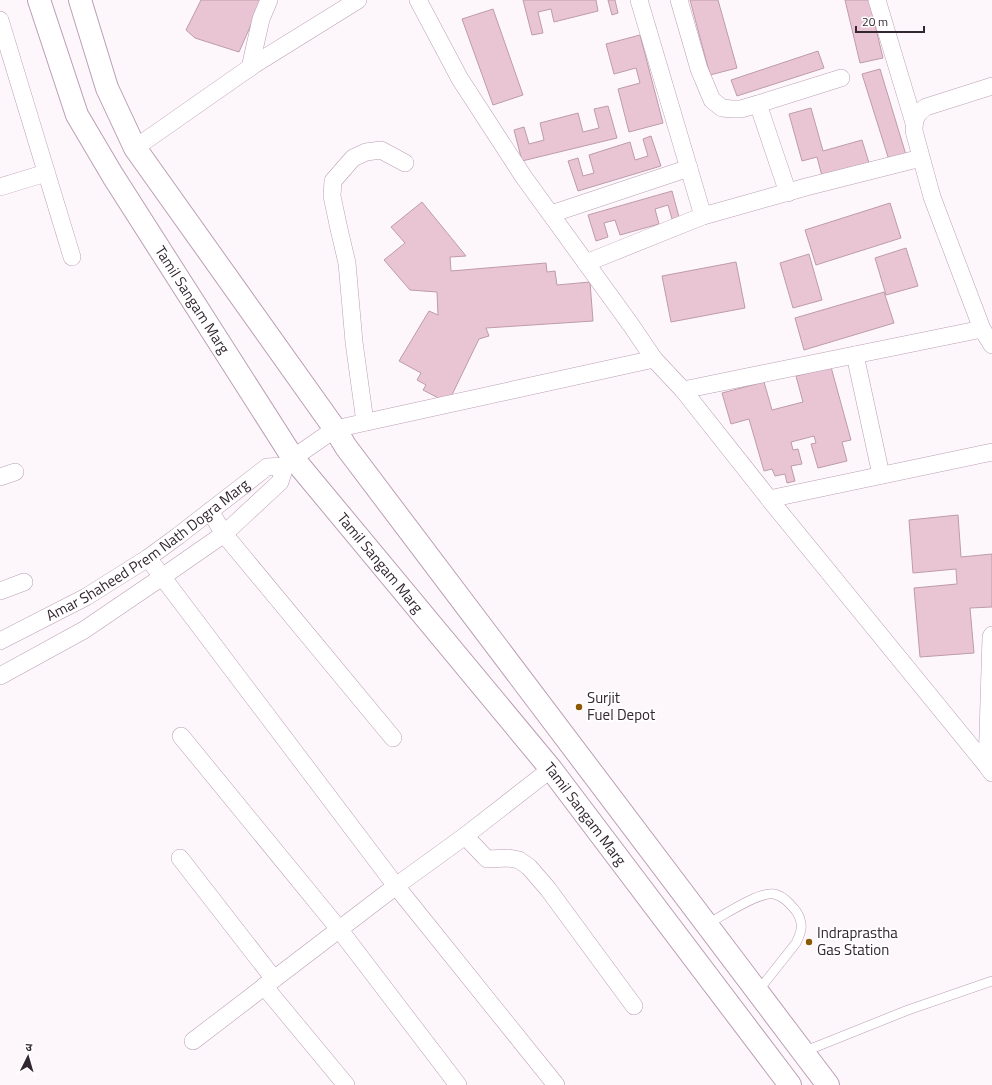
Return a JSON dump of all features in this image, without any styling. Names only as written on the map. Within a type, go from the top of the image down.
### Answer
[{"type":"street","name":"Tamil Sangam Marg","points":[[39,0],[77,115],[112,176],[289,462],[551,769],[790,1085]]},
{"type":"street","name":"Tamil Sangam Marg","points":[[80,0],[107,88],[135,148],[335,429],[355,460],[828,1085]]},
{"type":"street","points":[[250,68],[261,19],[269,0]]},
{"type":"street","points":[[135,148],[250,68],[358,0]]},
{"type":"street","points":[[418,0],[460,80],[523,176],[654,359],[683,390],[769,499],[990,770]]},
{"type":"street","points":[[639,0],[703,216]]},
{"type":"street","points":[[679,0],[699,69],[712,100],[722,108],[741,109],[842,78]]},
{"type":"street","points":[[877,0],[914,123],[914,131],[932,197],[982,329],[992,344]]},
{"type":"street","points":[[0,20],[72,258]]},
{"type":"street","points":[[914,123],[920,111],[926,107],[992,86]]},
{"type":"street","points":[[758,104],[788,193]]},
{"type":"street","points":[[366,422],[354,342],[347,263],[338,229],[332,196],[333,181],[353,158],[366,152],[381,150],[404,163]]},
{"type":"street","points":[[586,263],[703,216],[922,158]]},
{"type":"street","points":[[551,214],[689,168]]},
{"type":"street","points":[[0,187],[46,173]]},
{"type":"street","points":[[683,390],[982,329]]},
{"type":"street","points":[[855,355],[881,475]]},
{"type":"street","points":[[0,676],[84,630],[162,578],[224,534],[280,482],[289,462],[335,429],[654,359]]},
{"type":"street","points":[[769,499],[992,452]]},
{"type":"street","name":"Amar Shaheed Prem Nath Dogra Marg","points":[[0,641],[86,597],[148,558],[267,467],[289,462]]},
{"type":"street","points":[[210,511],[224,534],[393,738]]},
{"type":"street","points":[[148,558],[396,886],[556,1085]]},
{"type":"street","points":[[0,591],[24,582]]},
{"type":"street","points":[[990,770],[992,635]]},
{"type":"street","points":[[181,736],[339,929],[458,1085]]},
{"type":"street","points":[[193,1040],[396,886],[465,836],[551,769]]},
{"type":"street","points":[[465,836],[487,859],[510,858],[519,860],[529,867],[548,889],[634,1006]]},
{"type":"street","points":[[180,858],[269,982],[346,1085]]},
{"type":"lane","points":[[706,924],[750,901],[765,895],[773,894],[787,901],[799,916],[802,923],[802,929],[796,943],[758,992]]},
{"type":"lane","points":[[804,1052],[908,1010],[992,981]]},
{"type":"building","points":[[201,0],[262,0],[239,52],[195,38],[186,30]]},
{"type":"building","points":[[523,0],[596,0],[598,11],[554,22],[551,9],[538,12],[543,33],[532,35]]},
{"type":"building","points":[[608,0],[615,0],[618,13],[612,15]]},
{"type":"building","points":[[690,0],[718,0],[737,68],[710,75]]},
{"type":"building","points":[[845,0],[869,0],[883,58],[860,63]]},
{"type":"building","points":[[493,9],[523,95],[493,105],[462,19]]},
{"type":"building","points":[[640,35],[663,123],[629,132],[618,89],[640,83],[636,68],[614,74],[606,44]]},
{"type":"building","points":[[818,51],[824,68],[737,96],[731,80]]},
{"type":"building","points":[[880,69],[906,155],[889,160],[862,74]]},
{"type":"building","points":[[608,106],[617,138],[522,161],[514,130],[524,127],[529,144],[544,140],[540,123],[578,113],[583,132],[599,128],[594,109]]},
{"type":"building","points":[[811,108],[823,151],[862,140],[869,163],[822,176],[817,157],[802,161],[789,114]]},
{"type":"building","points":[[651,136],[661,166],[578,191],[568,161],[578,158],[583,176],[594,173],[589,155],[630,142],[635,160],[648,156],[643,139]]},
{"type":"building","points":[[672,191],[679,217],[672,219],[668,205],[655,209],[659,224],[620,235],[615,220],[604,223],[608,237],[596,241],[588,215]]},
{"type":"building","points":[[422,202],[466,256],[450,257],[451,271],[546,263],[547,272],[555,271],[557,285],[590,282],[593,321],[486,328],[489,336],[479,339],[448,403],[423,390],[426,385],[417,380],[421,373],[399,361],[429,311],[438,315],[437,292],[410,290],[384,260],[405,243],[391,227]]},
{"type":"building","points":[[890,203],[901,238],[816,265],[805,230]]},
{"type":"building","points":[[906,248],[918,286],[886,295],[875,258]]},
{"type":"building","points":[[809,254],[822,300],[793,308],[780,263]]},
{"type":"building","points":[[736,262],[745,308],[671,322],[662,276]]},
{"type":"building","points":[[884,292],[894,323],[804,350],[795,318]]},
{"type":"building","points":[[831,367],[851,440],[842,442],[847,461],[818,468],[811,444],[816,443],[814,436],[791,442],[793,450],[798,449],[802,464],[791,466],[795,481],[787,483],[785,474],[775,476],[772,469],[764,471],[749,419],[731,424],[722,393],[764,382],[772,410],[803,402],[796,376]]},
{"type":"building","points":[[958,515],[961,557],[992,554],[992,607],[970,608],[974,653],[920,657],[914,588],[957,584],[956,569],[913,573],[909,520]]},
{"type":"place","name":"Surjit Fuel Depot","points":[[579,707]]},
{"type":"place","name":"Indraprastha Gas Station","points":[[809,942]]}]
